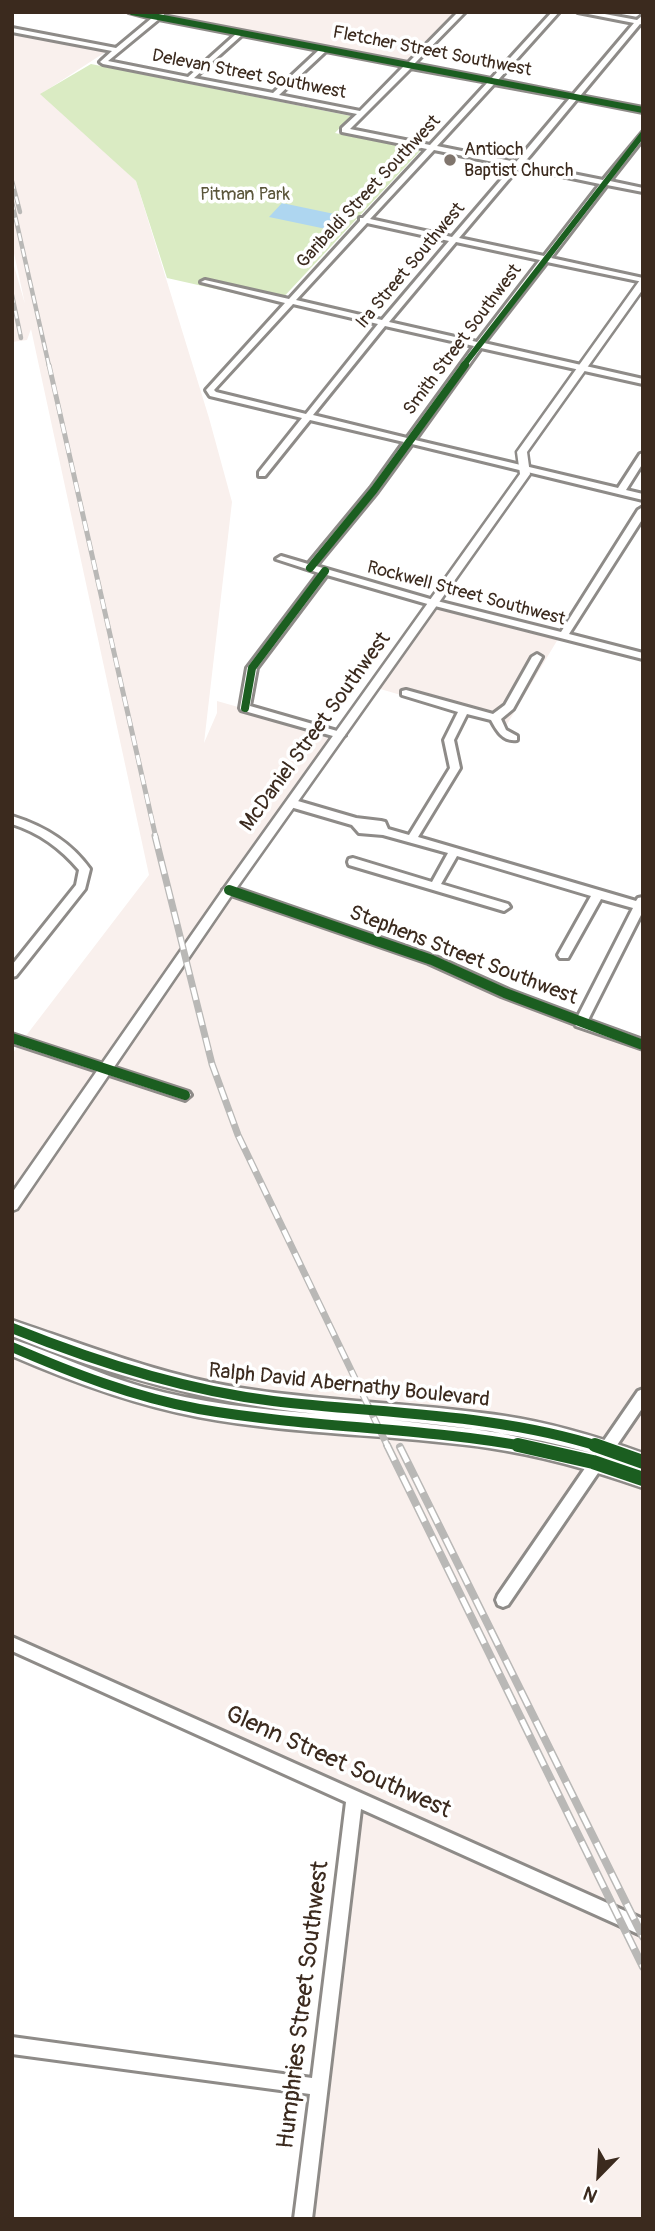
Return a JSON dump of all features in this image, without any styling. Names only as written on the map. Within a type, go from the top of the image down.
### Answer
[{"type":"main road","name":"Ralph David Abernathy Boulevard","points":[[12,1328],[99,1363],[202,1390],[274,1401],[494,1421],[558,1432],[643,1479]]},
{"type":"main road","name":"Ralph David Abernathy Boulevard","points":[[12,1347],[74,1374],[185,1406],[310,1423],[490,1439],[643,1462]]},
{"type":"street","name":"Fletcher Street Southwest","points":[[132,12],[161,15],[241,33],[643,110]]},
{"type":"street","points":[[362,113],[462,12]]},
{"type":"street","name":"Garibaldi Street Southwest","points":[[306,416],[213,394],[210,390],[556,12]]},
{"type":"street","points":[[581,12],[641,21]]},
{"type":"street","points":[[12,30],[117,50],[161,15]]},
{"type":"street","name":"Ira Street Southwest","points":[[262,474],[383,323],[641,21]]},
{"type":"street","points":[[189,79],[241,33]]},
{"type":"street","points":[[274,96],[324,49]]},
{"type":"street","name":"Delevan Street Southwest","points":[[117,50],[103,62],[362,113]]},
{"type":"street","name":"Delevan Street Southwest","points":[[362,113],[345,130],[643,190]]},
{"type":"street","name":"Smith Street Southwest","points":[[310,568],[374,490],[479,345],[643,134]]},
{"type":"street","points":[[363,220],[643,281]]},
{"type":"street","name":"McDaniel Street Southwest","points":[[12,1205],[105,1069],[178,969],[229,890],[525,474],[522,452],[643,281]]},
{"type":"street","points":[[205,282],[643,382]]},
{"type":"street","points":[[306,416],[643,497]]},
{"type":"street","points":[[620,492],[643,456]]},
{"type":"street","points":[[563,636],[643,510]]},
{"type":"street","name":"Rockwell Street Southwest","points":[[281,559],[434,603],[640,656]]},
{"type":"street","points":[[325,571],[252,668],[245,708],[340,735]]},
{"type":"street","points":[[640,656],[643,645]]},
{"type":"street","points":[[495,718],[509,707],[537,657]]},
{"type":"street","points":[[406,693],[495,718],[502,732],[513,738]]},
{"type":"street","points":[[412,839],[454,768],[449,740],[464,710]]},
{"type":"street","points":[[291,803],[356,822],[363,830],[383,831],[412,839],[623,902],[641,902],[580,1023]]},
{"type":"street","points":[[12,820],[40,829],[60,841],[85,869],[81,887],[12,973]]},
{"type":"street","points":[[435,885],[455,851]]},
{"type":"street","points":[[353,862],[503,907]]},
{"type":"street","name":"Stephens Street Southwest","points":[[229,890],[432,960],[580,1023],[643,1045]]},
{"type":"street","points":[[564,955],[597,895]]},
{"type":"street","points":[[12,1038],[185,1095]]},
{"type":"street","points":[[503,1600],[643,1395]]},
{"type":"street","name":"Glenn Street Southwest","points":[[12,1644],[643,1928]]},
{"type":"street","name":"Humphries Street Southwest","points":[[303,2219],[355,1797]]},
{"type":"street","points":[[12,2045],[318,2087]]},
{"type":"shaded area","points":[[465,12],[411,67],[160,14]]},
{"type":"shaded area","points":[[12,32],[107,51],[44,92],[136,181],[232,502],[204,743],[217,713],[217,701],[344,737],[234,887],[327,928],[643,1038],[643,2219],[314,2219],[357,1796],[12,1642],[12,1054],[149,875],[31,329],[27,340],[12,342],[12,259],[25,304],[12,244]]},
{"type":"shaded area","points":[[436,602],[561,634],[506,726],[377,688]]},
{"type":"green space","name":"Pitman Park","points":[[91,64],[351,116],[335,133],[421,150],[278,303],[167,278],[136,181],[40,94]]},
{"type":"water","points":[[282,203],[344,216],[331,230],[269,217]]},
{"type":"railway","points":[[12,181],[20,212]]},
{"type":"railway","points":[[12,202],[49,366]]},
{"type":"railway","points":[[12,295],[21,338]]},
{"type":"railway","points":[[49,365],[156,838]]},
{"type":"railway","points":[[155,836],[212,1064],[238,1135],[388,1447]]},
{"type":"railway","points":[[387,1445],[643,1967]]},
{"type":"railway","points":[[400,1447],[643,1937]]},
{"type":"cycle path","points":[[132,12],[643,110]]},
{"type":"cycle path","points":[[310,568],[374,490],[481,342],[643,134]]},
{"type":"cycle path","points":[[245,708],[252,668],[325,571]]},
{"type":"cycle path","points":[[229,890],[432,960],[505,993],[643,1045]]},
{"type":"cycle path","points":[[12,1038],[185,1095]]},
{"type":"cycle path","points":[[12,1328],[108,1364],[205,1390],[272,1401],[460,1418],[507,1425],[553,1433],[643,1462]]},
{"type":"cycle path","points":[[12,1347],[116,1387],[197,1409],[490,1440],[542,1449],[643,1479]]},
{"type":"place","name":"Antioch Baptist Church","points":[[450,160]]}]
